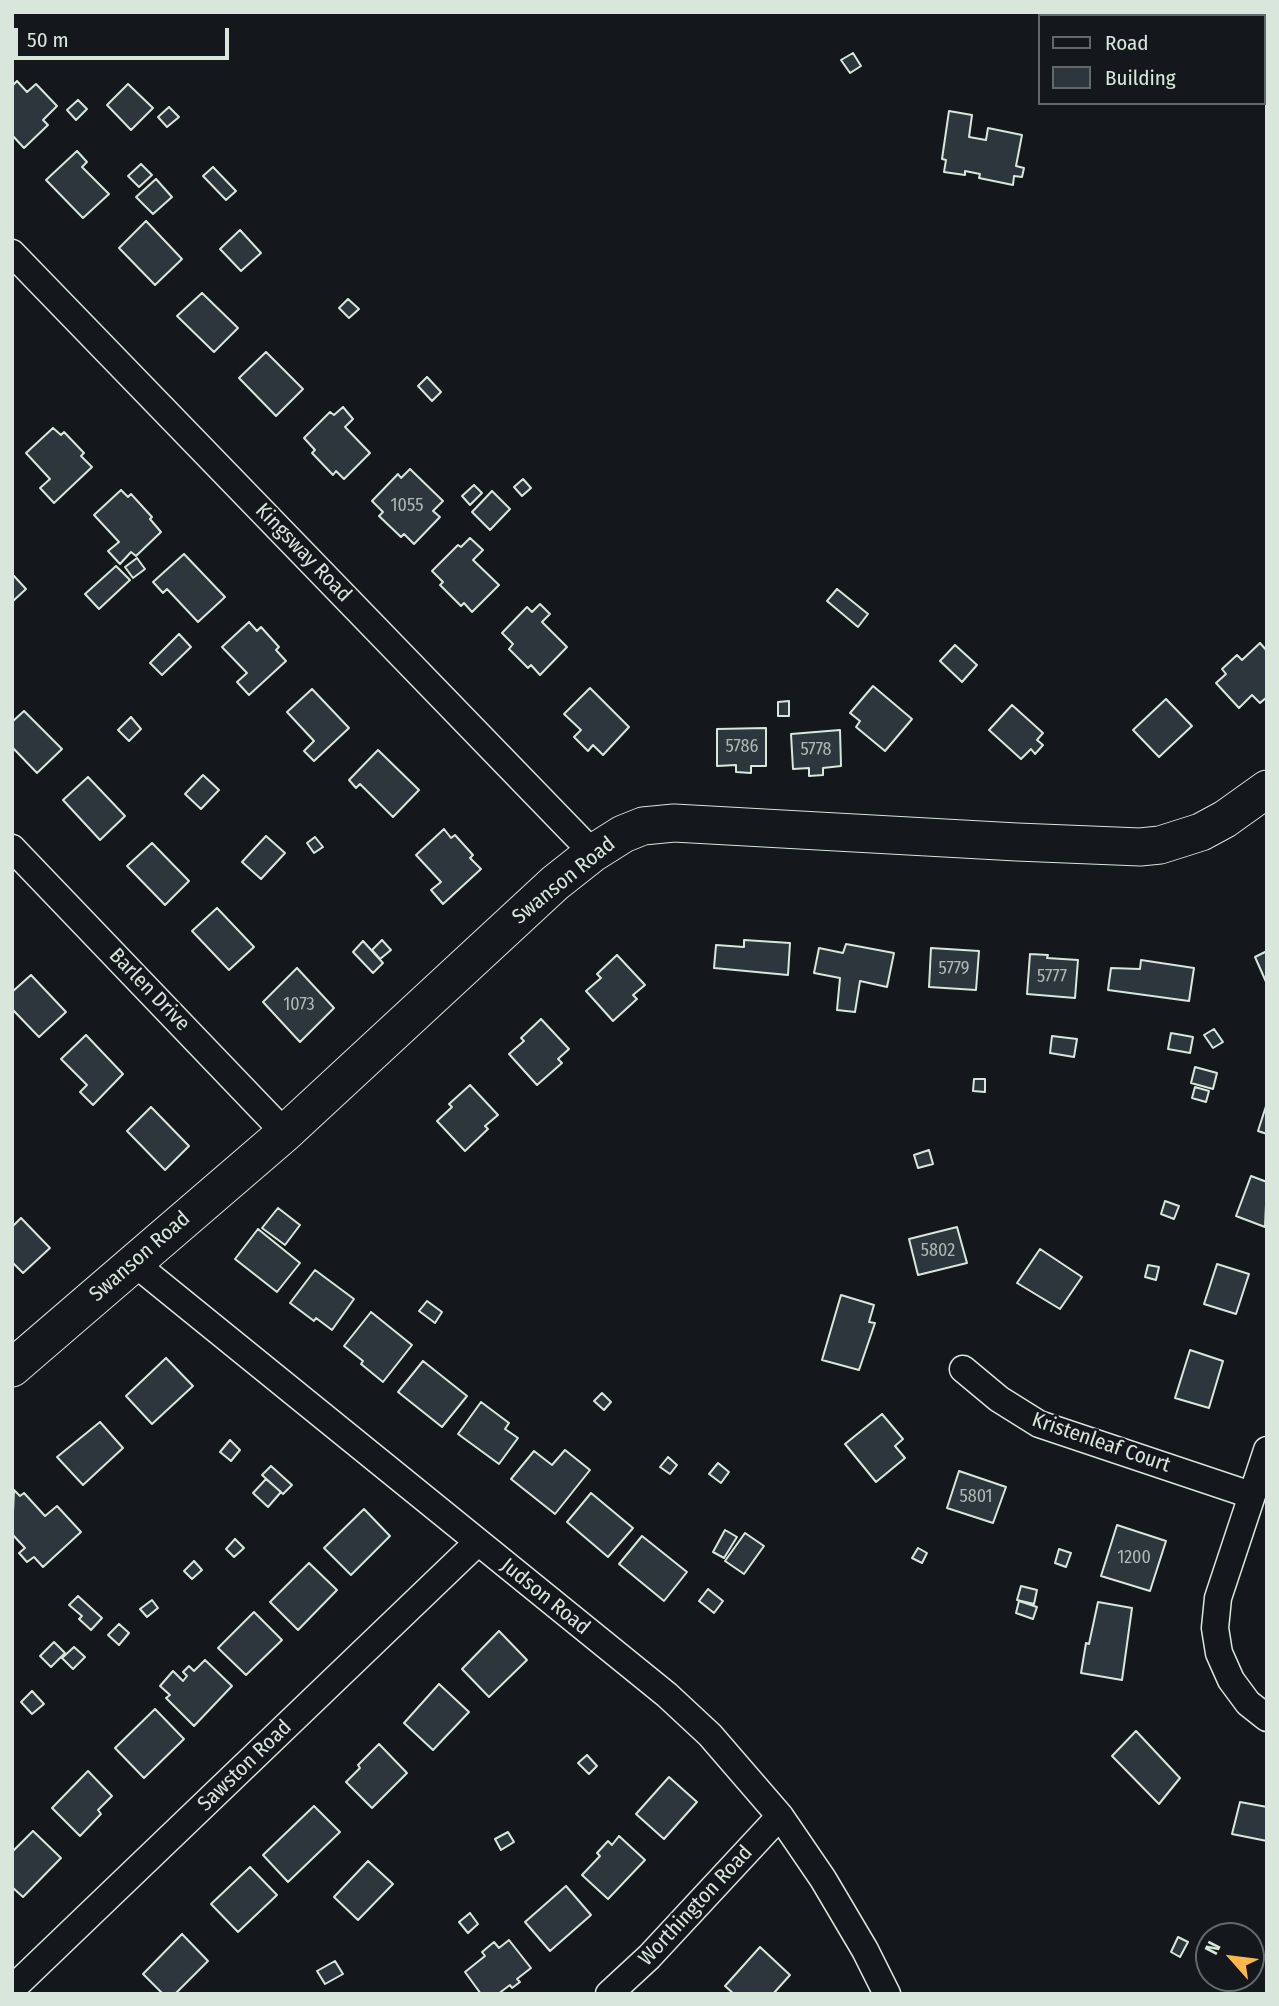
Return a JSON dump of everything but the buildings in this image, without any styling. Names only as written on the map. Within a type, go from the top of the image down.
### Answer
[{"type":"street","name":"Kingsway Road","points":[[12,253],[593,853]]},
{"type":"street","name":"Swanson Road","points":[[12,1368],[285,1133],[555,883],[593,853],[633,829],[674,823],[1140,847],[1160,845],[1201,832],[1264,798]]},
{"type":"street","name":"Barlen Drive","points":[[12,848],[285,1133]]},
{"type":"street","name":"Judson Road","points":[[133,1262],[667,1695],[710,1735],[780,1816],[823,1879],[865,1950],[887,1994]]},
{"type":"street","name":"Kristenleaf Court","points":[[963,1369],[1018,1413],[1039,1424],[1251,1495]]},
{"type":"street","points":[[1267,1450],[1218,1598],[1215,1628],[1219,1653],[1231,1680],[1248,1703],[1267,1718]]},
{"type":"street","name":"Sawston Road","points":[[12,1989],[477,1543]]},
{"type":"street","name":"Worthington Road","points":[[610,1994],[649,1957],[780,1816]]}]
